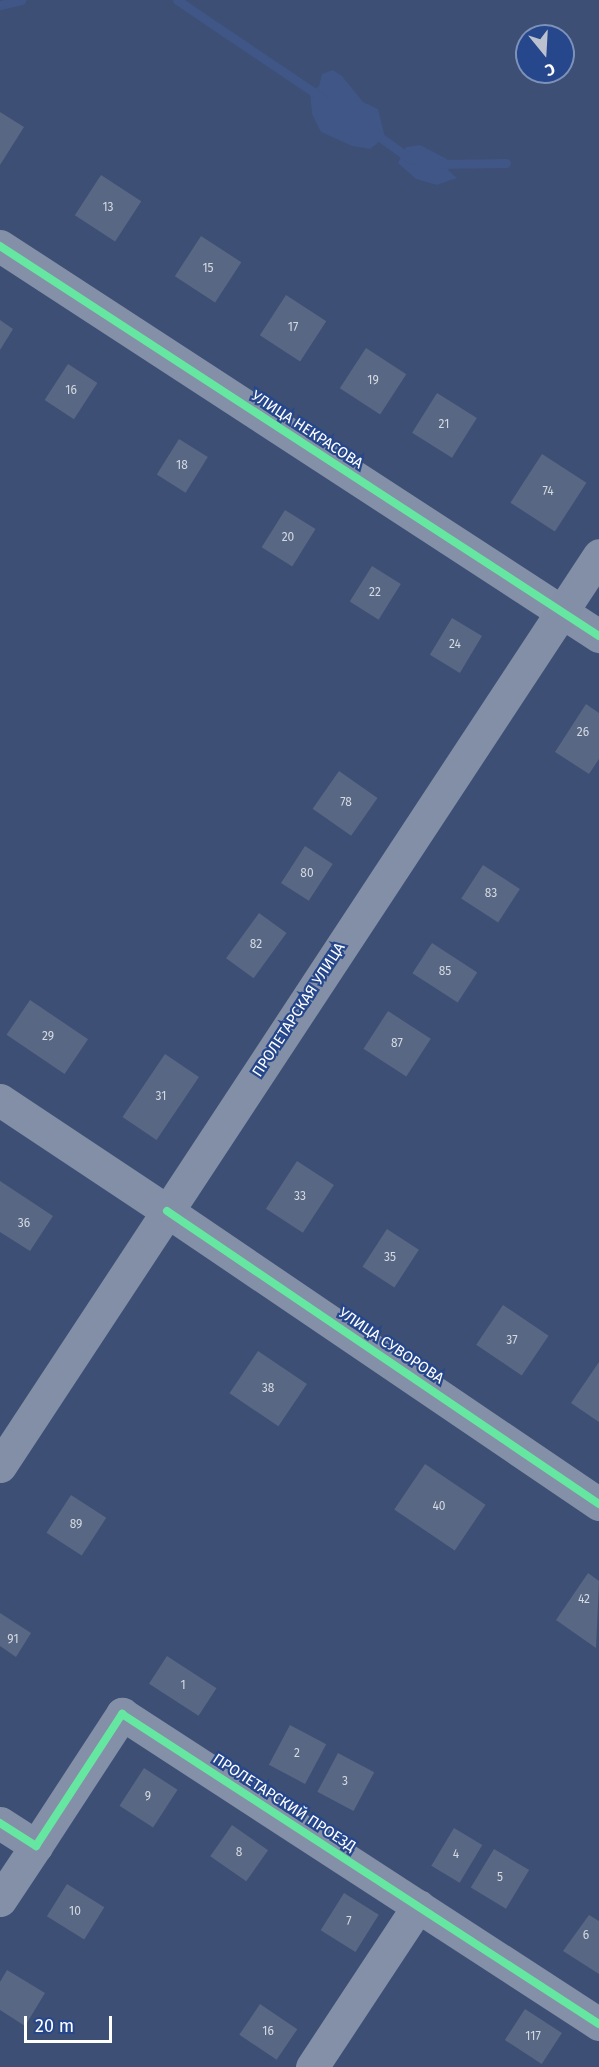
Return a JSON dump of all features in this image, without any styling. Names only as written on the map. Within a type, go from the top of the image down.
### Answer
[{"type":"main road","name":"ПРОЛЕТАРСКАЯ УЛИЦА","points":[[0,1466],[599,555]]},
{"type":"main road","name":"УЛИЦА СУВОРОВА","points":[[0,1100],[167,1211]]},
{"type":"street","name":"УЛИЦА НЕКРАСОВА","points":[[0,246],[599,636]]},
{"type":"street","name":"УЛИЦА СУВОРОВА","points":[[167,1211],[599,1504]]},
{"type":"street","name":"ПРОЛЕТАРСКИЙ ПРОЕЗД","points":[[0,1900],[122,1714],[599,2024]]},
{"type":"street","points":[[0,1823],[36,1846]]},
{"type":"street","points":[[312,2067],[418,1906]]},
{"type":"water","points":[[333,70],[342,76],[363,102],[378,109],[385,137],[370,149],[352,146],[321,132],[312,114],[310,92],[319,86],[322,74]]},
{"type":"water","points":[[420,145],[447,159],[448,170],[457,178],[437,185],[416,179],[398,163],[406,147]]},
{"type":"building","points":[[0,112],[24,127],[0,165]]},
{"type":"building","points":[[101,175],[141,201],[115,241],[75,215]]},
{"type":"building","points":[[201,236],[241,262],[215,302],[175,276]]},
{"type":"building","points":[[286,295],[326,321],[300,361],[260,335]]},
{"type":"building","points":[[0,320],[13,329],[0,350]]},
{"type":"building","points":[[366,348],[406,374],[380,414],[340,388]]},
{"type":"building","points":[[68,364],[97,383],[74,419],[45,400]]},
{"type":"building","points":[[437,393],[477,418],[452,458],[412,433]]},
{"type":"building","points":[[179,439],[208,457],[186,493],[157,475]]},
{"type":"building","points":[[542,454],[586,483],[555,532],[510,503]]},
{"type":"building","points":[[285,510],[316,529],[292,566],[262,547]]},
{"type":"building","points":[[372,566],[401,584],[379,620],[350,602]]},
{"type":"building","points":[[452,618],[482,636],[460,673],[430,655]]},
{"type":"building","points":[[586,704],[599,713],[599,759],[589,774],[555,752]]},
{"type":"building","points":[[339,771],[378,798],[351,836],[313,809]]},
{"type":"building","points":[[305,846],[333,864],[309,901],[281,883]]},
{"type":"building","points":[[483,865],[520,889],[498,923],[461,899]]},
{"type":"building","points":[[259,913],[287,933],[254,978],[226,958]]},
{"type":"building","points":[[432,943],[477,972],[458,1003],[412,973]]},
{"type":"building","points":[[30,1000],[88,1039],[65,1074],[7,1035]]},
{"type":"building","points":[[388,1011],[431,1039],[406,1077],[363,1049]]},
{"type":"building","points":[[165,1054],[199,1077],[156,1140],[123,1117]]},
{"type":"building","points":[[297,1161],[334,1185],[303,1233],[266,1209]]},
{"type":"building","points":[[0,1181],[53,1216],[30,1251],[0,1232]]},
{"type":"building","points":[[387,1229],[419,1250],[394,1287],[362,1267]]},
{"type":"building","points":[[503,1305],[549,1336],[522,1376],[476,1345]]},
{"type":"building","points":[[258,1351],[307,1384],[278,1426],[229,1393]]},
{"type":"building","points":[[599,1362],[599,1422],[571,1403]]},
{"type":"building","points":[[425,1464],[486,1505],[455,1550],[394,1510]]},
{"type":"building","points":[[71,1495],[106,1518],[82,1556],[46,1533]]},
{"type":"building","points":[[588,1573],[599,1581],[596,1648],[556,1620]]},
{"type":"building","points":[[0,1613],[31,1633],[16,1657],[0,1646]]},
{"type":"building","points":[[167,1656],[216,1688],[199,1716],[149,1684]]},
{"type":"building","points":[[290,1725],[326,1744],[305,1784],[269,1765]]},
{"type":"building","points":[[338,1753],[374,1772],[354,1811],[317,1792]]},
{"type":"building","points":[[144,1768],[178,1790],[153,1828],[119,1806]]},
{"type":"building","points":[[232,1825],[268,1850],[246,1881],[210,1856]]},
{"type":"building","points":[[454,1828],[482,1845],[460,1883],[431,1866]]},
{"type":"building","points":[[494,1849],[529,1870],[506,1909],[471,1888]]},
{"type":"building","points":[[67,1884],[104,1907],[84,1940],[47,1916]]},
{"type":"building","points":[[344,1893],[379,1915],[355,1952],[321,1930]]},
{"type":"building","points":[[589,1915],[599,1921],[599,1974],[563,1951]]},
{"type":"building","points":[[7,1970],[45,1993],[25,2026],[0,2010],[0,1982]]},
{"type":"building","points":[[260,2004],[297,2029],[277,2060],[239,2035]]},
{"type":"building","points":[[525,2009],[562,2033],[542,2064],[505,2040]]},
{"type":"waterway","points":[[0,5],[21,0]]},
{"type":"waterway","points":[[177,0],[321,97]]},
{"type":"waterway","points":[[374,133],[412,160]]},
{"type":"waterway","points":[[437,164],[506,163]]},
{"type":"cycle path","points":[[0,246],[599,636]]},
{"type":"cycle path","points":[[167,1211],[599,1504]]},
{"type":"cycle path","points":[[0,1823],[36,1846],[122,1714],[599,2024]]}]
